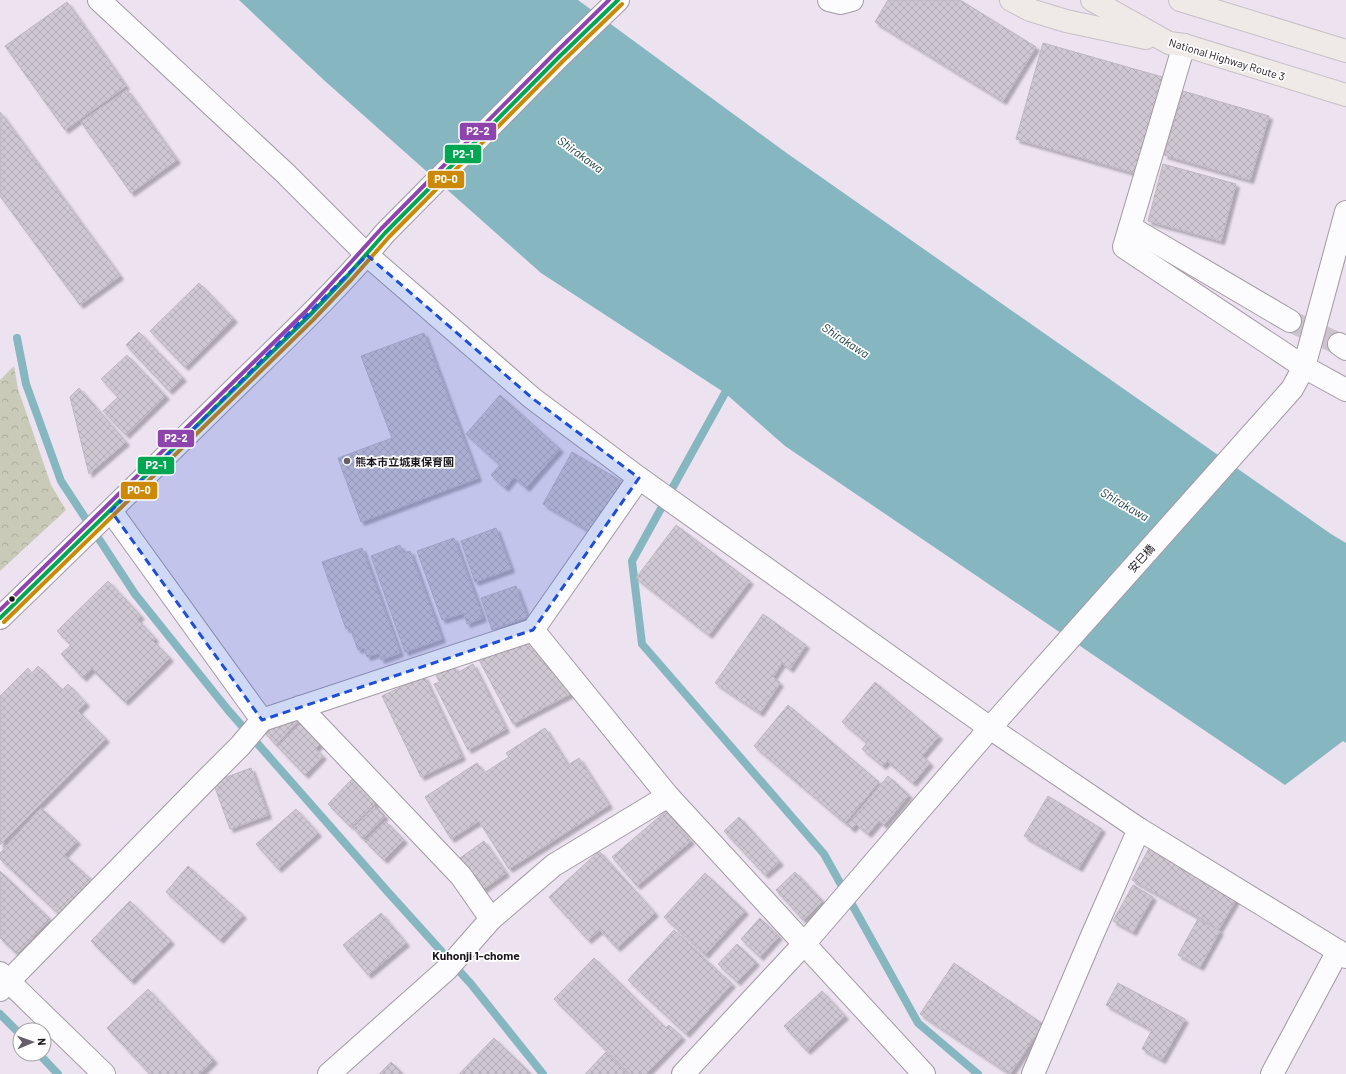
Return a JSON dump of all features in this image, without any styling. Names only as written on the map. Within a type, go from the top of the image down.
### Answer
[{"type":"highway","points":[[1011,0],[1030,10],[1066,21],[1176,44]]},
{"type":"highway","name":"National Highway Route 3","points":[[1092,0],[1176,44],[1346,95]]},
{"type":"highway","points":[[1191,2],[1346,51]]},
{"type":"street","points":[[99,0],[284,173],[367,255],[532,398],[639,478],[990,728],[1139,830],[1342,954],[1272,1074]]},
{"type":"street","points":[[0,618],[111,511],[318,306],[367,255],[385,233],[559,57],[618,0]]},
{"type":"street","points":[[829,0],[841,3],[852,0]]},
{"type":"street","points":[[1127,237],[1176,44]]},
{"type":"street","name":"安巳橋","points":[[683,1074],[804,944],[990,728],[1292,389],[1304,367],[1346,212]]},
{"type":"street","points":[[1127,237],[1290,321]]},
{"type":"street","points":[[1127,237],[1304,367],[1346,390]]},
{"type":"street","points":[[104,1074],[3,981],[240,746],[262,720],[533,630],[639,478]]},
{"type":"street","points":[[111,511],[262,720]]},
{"type":"street","points":[[533,630],[668,796],[924,1074]]},
{"type":"street","points":[[300,707],[461,876],[491,919]]},
{"type":"street","points":[[329,1074],[447,969],[491,919],[554,865],[668,796]]},
{"type":"street","points":[[1033,1074],[1090,938],[1139,830]]},
{"type":"highlighted area","points":[[367,255],[532,398],[639,478],[533,630],[262,720],[111,511]]},
{"type":"green space","points":[[14,366],[18,389],[51,485],[66,510],[0,571],[0,380]]},
{"type":"water","name":"Shirakawa","points":[[239,0],[578,0],[788,154],[1346,543],[1346,743],[1343,741],[1285,785],[785,446],[725,393],[541,273],[326,82]]},
{"type":"building","points":[[888,0],[960,0],[1036,47],[1003,101],[875,22]]},
{"type":"building","points":[[67,2],[126,86],[65,130],[5,46]]},
{"type":"building","points":[[1043,43],[1166,78],[1138,174],[1016,139]]},
{"type":"building","points":[[127,90],[177,160],[131,193],[81,122]]},
{"type":"building","points":[[1183,91],[1269,116],[1250,180],[1164,155]]},
{"type":"building","points":[[0,112],[120,276],[80,305],[0,196]]},
{"type":"building","points":[[1163,164],[1236,184],[1221,241],[1148,221]]},
{"type":"building","points":[[199,283],[234,319],[185,367],[150,331]]},
{"type":"building","points":[[139,332],[183,378],[169,391],[126,345]]},
{"type":"building","points":[[424,333],[478,478],[361,522],[338,458],[392,438],[361,356]]},
{"type":"building","points":[[127,355],[166,396],[126,435],[103,411],[118,397],[101,379]]},
{"type":"building","points":[[79,388],[126,442],[89,474],[70,397]]},
{"type":"building","points":[[500,395],[560,449],[526,488],[514,477],[505,488],[491,475],[500,465],[466,434]]},
{"type":"building","points":[[572,452],[623,482],[593,533],[543,504]]},
{"type":"building","points":[[676,525],[750,581],[709,635],[636,578]]},
{"type":"building","points":[[496,528],[511,569],[475,582],[461,541]]},
{"type":"building","points":[[454,538],[483,618],[467,624],[464,613],[442,620],[417,551]]},
{"type":"building","points":[[400,545],[403,553],[410,551],[442,639],[405,652],[371,556]]},
{"type":"building","points":[[362,548],[400,653],[381,660],[379,653],[367,657],[364,648],[358,650],[350,628],[346,629],[322,562]]},
{"type":"building","points":[[108,581],[141,616],[137,619],[155,638],[153,641],[170,658],[125,702],[92,669],[83,678],[61,654],[71,645],[57,631]]},
{"type":"building","points":[[516,586],[527,617],[492,630],[481,598]]},
{"type":"building","points":[[763,614],[806,645],[790,669],[782,663],[773,677],[780,683],[760,713],[715,683]]},
{"type":"building","points":[[536,639],[576,691],[513,724],[478,658]]},
{"type":"building","points":[[473,664],[506,729],[468,750],[434,684],[440,682],[436,676],[454,666],[457,673]]},
{"type":"building","points":[[38,666],[62,690],[68,684],[86,703],[78,711],[106,739],[0,845],[0,696],[28,668],[32,673]]},
{"type":"building","points":[[424,676],[462,757],[421,777],[382,696]]},
{"type":"building","points":[[875,682],[939,736],[922,756],[930,763],[913,783],[887,761],[883,766],[862,749],[867,743],[842,722]]},
{"type":"building","points":[[788,705],[879,782],[845,823],[754,746]]},
{"type":"building","points":[[289,713],[298,721],[276,745],[261,728]]},
{"type":"building","points":[[300,723],[320,744],[315,749],[323,756],[305,775],[277,746]]},
{"type":"building","points":[[545,728],[568,765],[579,758],[609,805],[509,869],[479,821],[451,839],[425,797],[477,763],[484,773],[509,757],[506,753]]},
{"type":"building","points":[[251,768],[268,815],[230,829],[213,782]]},
{"type":"building","points":[[888,776],[909,795],[884,825],[879,821],[868,834],[856,824],[852,829],[847,825]]},
{"type":"building","points":[[352,779],[376,803],[351,827],[328,804]]},
{"type":"building","points":[[1048,796],[1102,829],[1079,868],[1024,836]]},
{"type":"building","points":[[375,806],[385,816],[363,839],[353,828]]},
{"type":"building","points":[[41,808],[77,841],[64,855],[94,882],[62,917],[0,859],[0,853]]},
{"type":"building","points":[[296,809],[318,833],[278,869],[256,844]]},
{"type":"building","points":[[666,811],[691,841],[637,886],[612,857]]},
{"type":"building","points":[[739,817],[780,862],[765,875],[724,831]]},
{"type":"building","points":[[385,821],[404,840],[384,860],[365,841]]},
{"type":"building","points":[[484,841],[506,873],[482,890],[460,858]]},
{"type":"building","points":[[1152,843],[1240,893],[1219,929],[1132,880]]},
{"type":"building","points":[[599,851],[655,913],[617,948],[600,930],[588,940],[549,897]]},
{"type":"building","points":[[188,866],[243,915],[220,940],[166,892]]},
{"type":"building","points":[[0,871],[50,919],[17,954],[0,938]]},
{"type":"building","points":[[795,872],[823,901],[803,920],[776,890]]},
{"type":"building","points":[[705,873],[745,911],[705,955],[664,917]]},
{"type":"building","points":[[1133,885],[1153,897],[1133,932],[1113,921]]},
{"type":"building","points":[[130,901],[171,941],[131,981],[91,941]]},
{"type":"building","points":[[381,913],[406,943],[368,975],[343,945]]},
{"type":"building","points":[[760,918],[779,936],[760,957],[741,939]]},
{"type":"building","points":[[1198,919],[1220,931],[1200,967],[1178,955]]},
{"type":"building","points":[[674,930],[732,984],[686,1034],[628,980]]},
{"type":"building","points":[[737,944],[756,962],[737,982],[718,964]]},
{"type":"building","points":[[594,958],[666,1028],[669,1025],[682,1037],[646,1074],[630,1074],[554,999]]},
{"type":"building","points":[[954,963],[1043,1024],[1010,1074],[920,1014]]},
{"type":"building","points":[[1118,983],[1185,1019],[1162,1060],[1142,1049],[1152,1030],[1106,1005]]},
{"type":"building","points":[[148,989],[214,1060],[200,1074],[150,1074],[107,1028]]},
{"type":"building","points":[[822,991],[845,1016],[807,1051],[784,1026]]},
{"type":"building","points":[[494,1038],[531,1074],[459,1074]]},
{"type":"building","points":[[606,1052],[628,1074],[585,1074]]},
{"type":"building","points":[[391,1062],[403,1074],[379,1074]]},
{"type":"waterway","points":[[17,338],[26,384],[61,481],[135,594],[228,710],[471,984],[543,1074]]},
{"type":"waterway","points":[[725,393],[632,561],[642,644],[824,854],[918,1023],[978,1074]]},
{"type":"waterway","points":[[0,1014],[12,1026]]},
{"type":"waterway","points":[[47,1062],[58,1074]]},
{"type":"tunnel","points":[[1290,321],[1339,344]]},
{"type":"transit line","name":"P2-2","points":[[0,610],[305,312],[381,229],[609,0]]},
{"type":"transit line","name":"P2-1","points":[[0,618],[309,316],[385,233],[559,57],[618,0]]},
{"type":"transit line","name":"P0-0","points":[[4,622],[313,320],[389,237],[563,61],[622,4]]},
{"type":"place","name":"熊本市立城東保育園","points":[[347,461]]},
{"type":"district","name":"Kuhonji 1-chome","points":[[476,955]]}]
